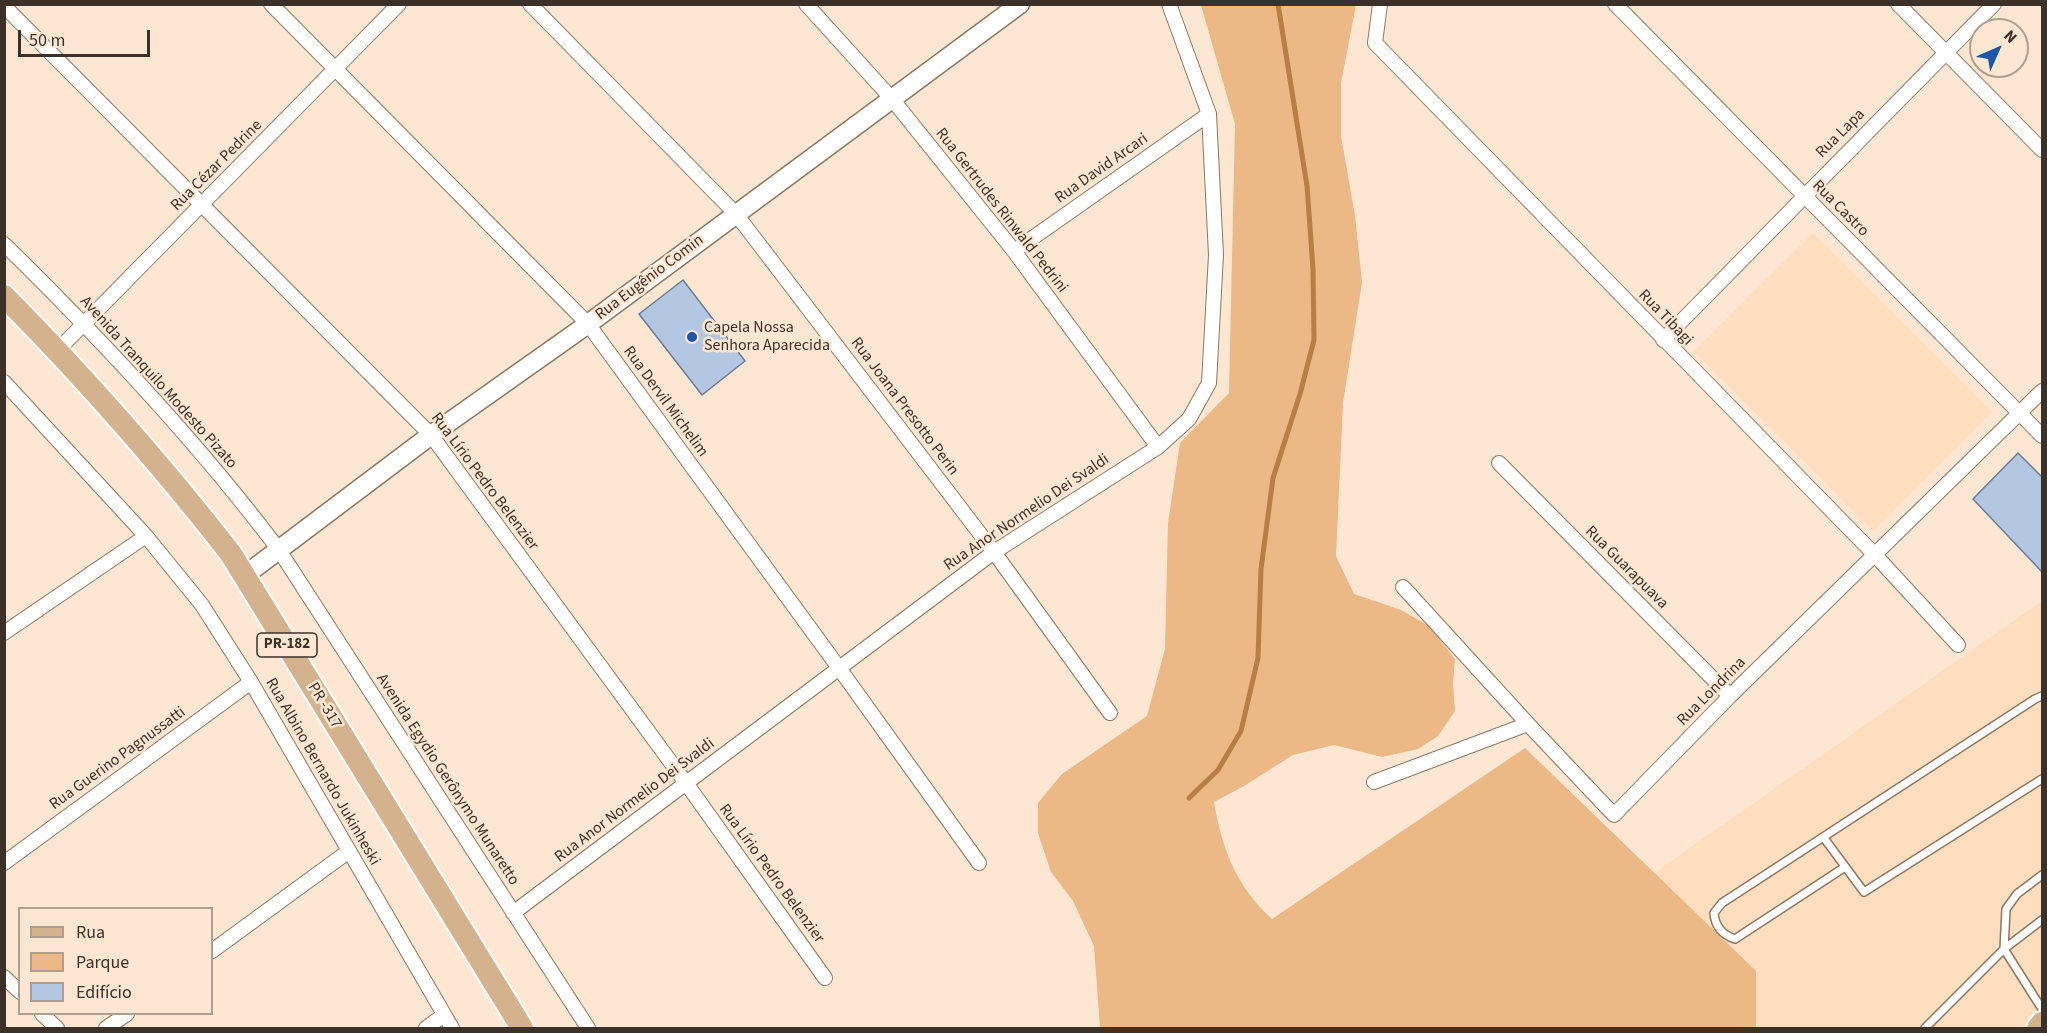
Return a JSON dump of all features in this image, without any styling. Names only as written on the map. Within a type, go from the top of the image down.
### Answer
[{"type":"main road","name":"PR -317","points":[[4,296],[112,409],[186,496],[231,554],[522,1029]]},
{"type":"main road","points":[[2038,1029],[2043,1023]]},
{"type":"street","name":"Rua Dervil Michelim","points":[[271,4],[588,324],[979,863]]},
{"type":"street","name":"Rua Cézar Pedrine","points":[[58,350],[399,4]]},
{"type":"street","name":"Rua Joana Presotto Perin","points":[[530,4],[736,214],[994,552],[1110,713]]},
{"type":"street","name":"Rua Gertrudes Rinwald Pedrini","points":[[806,4],[892,99],[1014,251],[1158,447]]},
{"type":"street","name":"Rua Eugênio Comin","points":[[244,576],[431,435],[588,324],[1020,4]]},
{"type":"street","name":"Rua Anor Normelio Dei Svaldi","points":[[513,913],[994,552],[1158,447],[1189,419],[1209,383],[1216,255],[1209,114],[1169,4]]},
{"type":"street","name":"Rua Tibagi","points":[[1380,4],[1375,43],[1874,554],[1958,645]]},
{"type":"street","name":"Rua Castro","points":[[1615,4],[2043,436]]},
{"type":"street","points":[[1898,4],[2043,150]]},
{"type":"street","name":"Rua Lapa","points":[[1663,340],[1994,4]]},
{"type":"street","name":"Rua Lírio Pedro Belenzier","points":[[4,6],[431,435],[686,783],[825,978]]},
{"type":"street","name":"Rua David Arcari","points":[[1014,251],[1209,114]]},
{"type":"street","name":"Avenida Tranquilo Modesto Pizato","points":[[4,244],[84,323],[240,499],[279,550]]},
{"type":"street","name":"Rua Albino Bernardo Jukinheski","points":[[4,382],[146,536],[202,605],[251,682],[452,1029]]},
{"type":"street","name":"Rua Londrina","points":[[1528,724],[1614,815],[1730,696],[2043,391]]},
{"type":"street","name":"Rua Guarapuava","points":[[1499,463],[1730,696]]},
{"type":"street","points":[[4,633],[146,536]]},
{"type":"street","name":"Avenida Egydio Gerônymo Munaretto","points":[[279,550],[588,1029]]},
{"type":"street","points":[[1374,782],[1528,724],[1403,587]]},
{"type":"street","name":"Rua Guerino Pagnussatti","points":[[4,863],[251,682]]},
{"type":"street","points":[[213,950],[349,850]]},
{"type":"street","points":[[4,977],[18,990]]},
{"type":"street","points":[[43,1015],[57,1029]]},
{"type":"street","points":[[106,1029],[126,1015]]},
{"type":"street","points":[[426,1029],[444,1015]]},
{"type":"lane","points":[[1845,867],[1735,939],[1726,936],[1715,922],[1714,913],[1722,903],[2025,705],[2043,696]]},
{"type":"lane","points":[[1824,838],[1864,892],[2043,779]]},
{"type":"lane","points":[[2043,875],[2017,894],[2006,909],[2004,949],[2043,1009]]},
{"type":"lane","points":[[1925,1029],[2004,949],[2043,920]]},
{"type":"shaded area","points":[[1813,233],[1992,412],[1873,531],[1694,351]]},
{"type":"shaded area","points":[[2042,601],[2042,1005],[2024,1028],[1756,1028],[1755,971],[1654,873]]},
{"type":"green space","points":[[1201,5],[1356,5],[1341,83],[1341,136],[1355,216],[1362,282],[1343,403],[1336,556],[1354,594],[1401,610],[1429,626],[1455,659],[1453,683],[1455,711],[1438,736],[1418,749],[1382,757],[1334,745],[1293,755],[1214,802],[1221,835],[1232,866],[1249,893],[1272,919],[1525,748],[1756,971],[1756,1028],[1100,1028],[1094,946],[1073,901],[1051,872],[1038,833],[1038,803],[1062,774],[1147,716],[1165,649],[1168,523],[1180,443],[1229,393],[1235,124]]},
{"type":"building","name":"Capela Nossa Senhora Aparecida","points":[[683,280],[745,361],[702,395],[639,314]]},
{"type":"building","points":[[2018,453],[2043,478],[2043,573],[1973,499]]},
{"type":"waterway","points":[[1189,798],[1218,770],[1241,731],[1258,658],[1261,569],[1273,478],[1300,394],[1314,340],[1313,269],[1307,186],[1278,4]]},
{"type":"place","name":"Capela Nossa Senhora Aparecida","points":[[692,337]]}]
